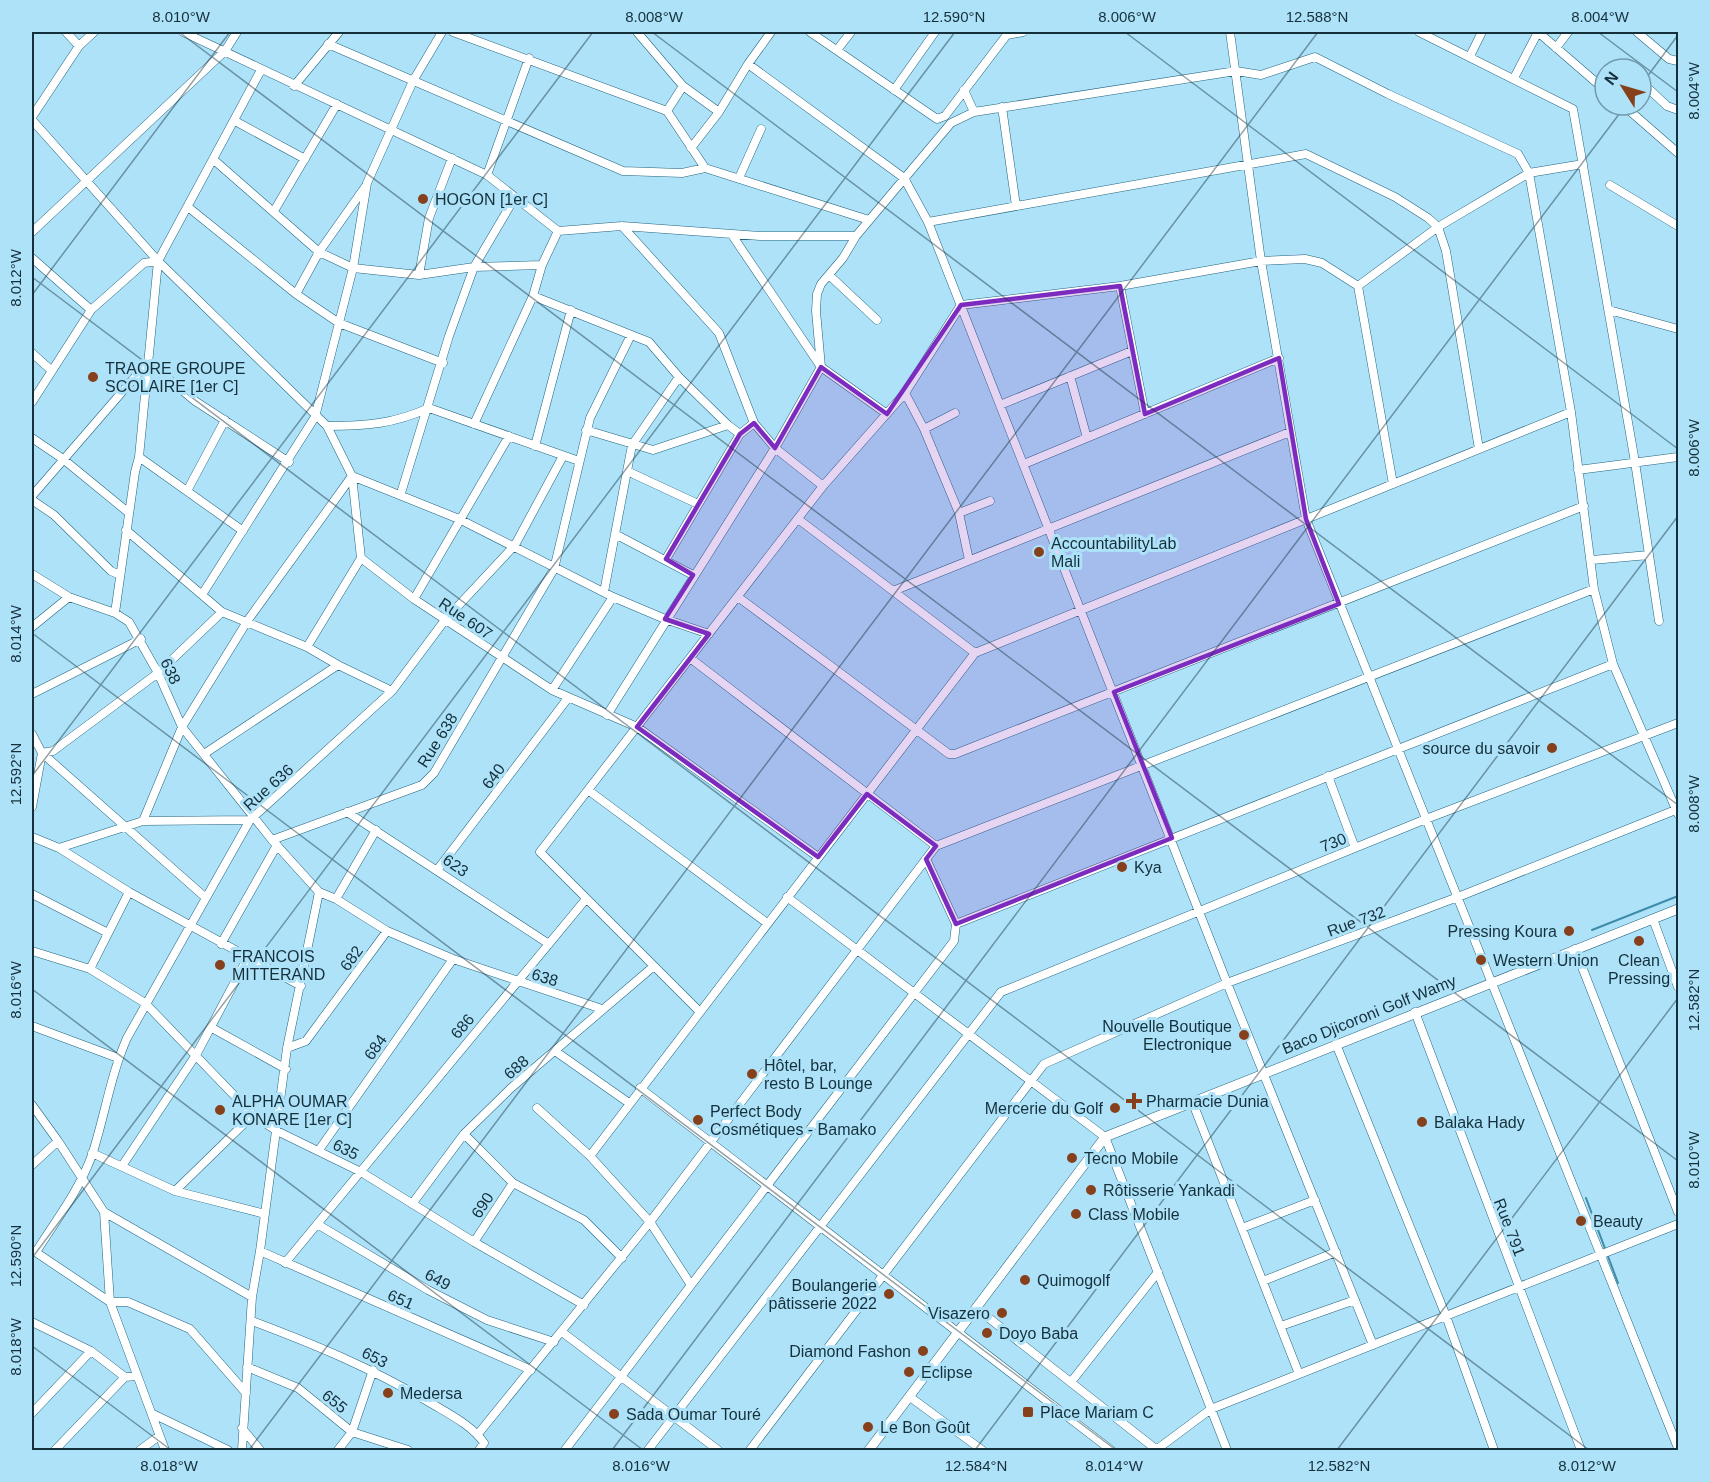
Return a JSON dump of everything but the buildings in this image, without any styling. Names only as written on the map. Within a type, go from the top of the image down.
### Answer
[{"type":"street","points":[[66,32],[79,46]]},
{"type":"street","points":[[94,32],[79,46],[32,119],[158,261],[315,417],[327,426],[352,476],[361,558],[307,647]]},
{"type":"street","points":[[183,32],[487,175],[514,199],[558,231],[622,226],[732,235],[855,236]]},
{"type":"street","points":[[32,232],[225,51],[237,32]]},
{"type":"street","points":[[294,86],[339,32]]},
{"type":"street","points":[[296,294],[319,252],[367,183],[393,130],[413,81],[442,32]]},
{"type":"street","points":[[453,32],[529,58],[667,111],[705,168]]},
{"type":"street","points":[[637,32],[683,86],[719,112]]},
{"type":"street","points":[[691,148],[719,112],[748,64],[771,32]]},
{"type":"street","points":[[810,32],[937,119],[945,116],[1008,33],[1023,32]]},
{"type":"street","points":[[837,50],[850,32]]},
{"type":"street","points":[[894,90],[935,32]]},
{"type":"street","points":[[1230,32],[1261,261],[1306,519],[1678,1448]]},
{"type":"street","points":[[1419,32],[1574,109],[1635,462],[1659,621]]},
{"type":"street","points":[[1470,56],[1482,32]]},
{"type":"street","points":[[1514,78],[1538,32],[1593,80]]},
{"type":"street","points":[[1556,48],[1568,32]]},
{"type":"street","points":[[1637,32],[1669,58],[1678,62]]},
{"type":"street","points":[[328,44],[506,123],[623,171],[643,174],[682,173],[705,168],[869,220]]},
{"type":"street","points":[[607,715],[775,448],[820,367],[816,311],[817,294],[821,284],[843,258],[855,236],[951,123],[975,112],[1236,70],[1261,75],[1315,57],[1388,94],[1518,154],[1529,173],[1571,412],[1594,589],[1613,664],[1678,811]]},
{"type":"street","points":[[487,175],[529,58]]},
{"type":"street","points":[[748,64],[904,178],[928,222],[1201,911],[1227,983],[1373,1345]]},
{"type":"street","points":[[115,614],[126,530],[139,457],[158,261],[261,70]]},
{"type":"street","points":[[667,111],[683,86]]},
{"type":"street","points":[[964,90],[975,112]]},
{"type":"street","points":[[1653,93],[1667,106],[1678,110]]},
{"type":"street","points":[[274,211],[338,104]]},
{"type":"street","points":[[1002,107],[1016,206]]},
{"type":"street","points":[[1637,117],[1678,153]]},
{"type":"street","points":[[235,121],[305,159]]},
{"type":"street","points":[[740,178],[761,129]]},
{"type":"street","points":[[928,222],[1306,154],[1395,197],[1437,227],[1446,251],[1479,449]]},
{"type":"street","points":[[418,275],[429,218],[452,158]]},
{"type":"street","points":[[214,160],[319,252],[353,268],[418,275],[474,267],[542,265]]},
{"type":"street","points":[[1358,286],[1437,227],[1529,173],[1583,164]]},
{"type":"street","points":[[203,593],[289,462],[315,417],[353,268],[367,183]]},
{"type":"street","points":[[1610,185],[1678,225]]},
{"type":"street","points":[[401,493],[443,363],[449,336],[474,267],[514,199]]},
{"type":"street","points":[[188,207],[296,294],[339,323],[443,363]]},
{"type":"street","points":[[622,226],[719,333],[754,423],[775,448],[824,486]]},
{"type":"street","points":[[474,424],[533,296],[542,265],[558,231]]},
{"type":"street","points":[[732,235],[820,367],[886,414]]},
{"type":"street","points":[[32,258],[91,310]]},
{"type":"street","points":[[961,305],[1120,286],[1261,261],[1314,260],[1358,286],[1394,484]]},
{"type":"street","points":[[32,402],[91,310],[144,262],[158,261]]},
{"type":"street","points":[[829,275],[877,320]]},
{"type":"street","points":[[1120,286],[1145,414]]},
{"type":"street","points":[[533,296],[652,345],[679,377],[740,434]]},
{"type":"street","points":[[699,1011],[540,852],[824,486],[905,393],[961,305]]},
{"type":"street","points":[[535,446],[571,310]]},
{"type":"street","points":[[1609,310],[1678,329]]},
{"type":"street","name":"Rue 638","points":[[275,842],[347,812],[422,785],[429,780],[554,569],[586,430],[631,335]]},
{"type":"street","points":[[1000,405],[1132,351]]},
{"type":"street","points":[[32,353],[52,371]]},
{"type":"street","points":[[1024,464],[1279,358]]},
{"type":"street","points":[[148,362],[195,401],[289,462]]},
{"type":"street","points":[[120,575],[111,571],[54,515],[32,498],[148,362]]},
{"type":"street","points":[[1070,376],[1087,438]]},
{"type":"street","points":[[604,592],[632,445],[679,377]]},
{"type":"street","points":[[905,393],[924,429],[959,513],[969,560]]},
{"type":"street","points":[[327,426],[375,425],[409,417],[429,408],[579,461]]},
{"type":"street","points":[[590,1156],[975,653],[1571,412]]},
{"type":"street","points":[[924,429],[956,413]]},
{"type":"street","points":[[187,492],[225,420]]},
{"type":"street","points":[[666,559],[740,434],[754,423]]},
{"type":"street","points":[[586,430],[632,445],[658,450],[728,425]]},
{"type":"street","points":[[893,591],[1290,432]]},
{"type":"street","points":[[414,599],[509,436]]},
{"type":"street","points":[[32,438],[63,459],[129,513]]},
{"type":"street","name":"Rue 636","points":[[34,1251],[83,1176],[92,1153],[118,1058],[145,1003],[253,819],[392,691],[445,620],[515,545],[563,456]]},
{"type":"street","points":[[139,457],[243,531]]},
{"type":"street","points":[[1578,470],[1678,457]]},
{"type":"street","points":[[627,471],[698,504]]},
{"type":"street","points":[[352,476],[401,493],[459,519],[515,545],[554,569],[613,597],[665,620],[709,634]]},
{"type":"street","points":[[143,821],[182,727],[248,620],[352,476]]},
{"type":"street","points":[[959,513],[990,501]]},
{"type":"street","points":[[738,597],[915,731],[949,754],[955,754],[1584,506]]},
{"type":"street","points":[[798,519],[975,653]]},
{"type":"street","points":[[126,530],[203,593],[222,612],[248,620],[307,647],[392,691]]},
{"type":"street","points":[[615,534],[693,575]]},
{"type":"street","points":[[1592,560],[1649,555]]},
{"type":"street","name":"Rue 607","points":[[361,558],[414,599],[552,690],[637,727],[818,857]]},
{"type":"street","name":"638","points":[[32,574],[69,597],[115,614],[129,622],[141,639],[182,727],[253,819],[319,892],[336,899],[387,931],[453,959],[602,1009]]},
{"type":"street","points":[[479,1450],[484,1443],[478,1434],[622,1258],[936,846],[1594,589]]},
{"type":"street","points":[[32,627],[69,597]]},
{"type":"street","points":[[552,690],[613,597]]},
{"type":"street","points":[[42,753],[53,751],[158,673],[222,612]]},
{"type":"street","points":[[32,694],[141,639]]},
{"type":"street","points":[[690,658],[936,846]]},
{"type":"street","points":[[956,924],[1613,664]]},
{"type":"street","points":[[204,754],[338,665]]},
{"type":"street","name":"640","points":[[438,869],[568,698]]},
{"type":"street","name":"730","points":[[969,1034],[1001,992],[1426,819],[1678,723]]},
{"type":"street","points":[[32,734],[42,753],[206,898]]},
{"type":"street","points":[[32,807],[42,753]]},
{"type":"street","points":[[1328,776],[1355,848]]},
{"type":"street","points":[[588,790],[767,923]]},
{"type":"street","name":"Rue 732","points":[[1031,1081],[1044,1064],[1227,983],[1458,897],[1678,811]]},
{"type":"street","name":"623","points":[[347,812],[438,869],[549,944]]},
{"type":"street","points":[[59,848],[143,821],[253,819]]},
{"type":"street","points":[[336,899],[376,830]]},
{"type":"street","points":[[32,837],[59,848],[129,892],[247,959],[301,986]]},
{"type":"street","points":[[221,944],[275,842]]},
{"type":"street","points":[[565,1450],[954,941],[956,924],[926,859]]},
{"type":"street","points":[[90,969],[129,892]]},
{"type":"street","points":[[242,1450],[252,1297],[266,1214],[287,1048],[319,892]]},
{"type":"street","points":[[32,894],[108,933]]},
{"type":"street","points":[[788,897],[1105,1137],[1227,1450]]},
{"type":"street","name":"686","points":[[285,1263],[419,1098],[586,899]]},
{"type":"street","name":"Baco Djicoroni Golf Wamy","points":[[1105,1137],[1264,1071],[1678,909]]},
{"type":"street","points":[[1653,919],[1678,987]]},
{"type":"street","name":"682","points":[[287,1048],[306,1041],[387,931]]},
{"type":"street","points":[[1575,949],[1678,1212]]},
{"type":"street","name":"635","points":[[32,951],[90,969],[145,1003],[253,1115],[277,1131],[361,1172],[474,1242],[584,1305]]},
{"type":"street","points":[[122,1166],[212,1029],[247,959]]},
{"type":"street","name":"684","points":[[319,1150],[453,959]]},
{"type":"street","name":"688","points":[[411,1204],[464,1134],[602,1009],[654,966]]},
{"type":"street","name":"Rue 791","points":[[1415,1012],[1581,1450]]},
{"type":"street","points":[[32,1026],[118,1058]]},
{"type":"street","points":[[212,1029],[286,1069]]},
{"type":"street","points":[[648,1450],[969,1034]]},
{"type":"street","points":[[1335,1044],[1446,1316],[1494,1450]]},
{"type":"street","points":[[555,1051],[629,1103]]},
{"type":"street","points":[[750,1450],[1031,1081]]},
{"type":"street","points":[[640,1088],[1111,1450]]},
{"type":"street","points":[[1192,1101],[1299,1374]]},
{"type":"street","points":[[32,1106],[83,1176],[104,1212],[110,1302],[165,1450]]},
{"type":"street","points":[[537,1108],[590,1156],[650,1222],[691,1285]]},
{"type":"street","points":[[175,1191],[253,1115]]},
{"type":"street","points":[[464,1134],[513,1183],[584,1220],[622,1258]]},
{"type":"street","points":[[869,1450],[1105,1137]]},
{"type":"street","points":[[32,1165],[58,1141]]},
{"type":"street","points":[[92,1153],[175,1191],[266,1214]]},
{"type":"street","name":"690","points":[[474,1242],[513,1183]]},
{"type":"street","points":[[1242,1228],[1315,1200]]},
{"type":"street","points":[[104,1212],[252,1297]]},
{"type":"street","name":"649","points":[[317,1224],[428,1290],[487,1320],[554,1342]]},
{"type":"street","points":[[976,1308],[1157,1450],[1211,1409],[1678,1224]]},
{"type":"street","points":[[34,1251],[110,1302],[128,1302],[190,1329],[246,1393]]},
{"type":"street","name":"651","points":[[260,1251],[531,1370]]},
{"type":"street","points":[[1263,1281],[1336,1252]]},
{"type":"street","points":[[1071,1382],[1158,1272]]},
{"type":"street","points":[[1281,1326],[1355,1300]]},
{"type":"street","name":"653","points":[[252,1321],[373,1370],[446,1412],[478,1434]]},
{"type":"street","points":[[33,1324],[91,1351],[125,1377]]},
{"type":"street","points":[[562,1332],[718,1450]]},
{"type":"street","points":[[32,1413],[91,1351]]},
{"type":"street","name":"655","points":[[247,1366],[297,1388],[352,1432],[408,1450]]},
{"type":"street","points":[[338,1450],[352,1432],[373,1370]]},
{"type":"street","points":[[55,1450],[125,1377],[137,1376]]},
{"type":"street","points":[[910,1397],[982,1450]]},
{"type":"street","points":[[153,1414],[228,1450]]},
{"type":"street","points":[[242,1428],[260,1450]]},
{"type":"street","points":[[140,1450],[159,1436]]},
{"type":"highlighted area","points":[[1120,286],[1145,414],[1279,358],[1306,519],[1339,604],[1114,692],[1172,838],[956,924],[926,859],[936,846],[867,794],[818,857],[637,727],[709,634],[665,619],[693,575],[666,559],[740,434],[754,423],[775,448],[821,367],[887,414],[961,305]]},
{"type":"waterway","points":[[1592,930],[1678,896]]},
{"type":"waterway","points":[[1586,1198],[1618,1283]]},
{"type":"place","name":"HOGON [1er C]","points":[[423,199]]},
{"type":"place","name":"TRAORE GROUPE SCOLAIRE [1er C]","points":[[93,377]]},
{"type":"place","name":"AccountabilityLab Mali","points":[[1039,552]]},
{"type":"place","name":"source du savoir","points":[[1552,748]]},
{"type":"place","name":"Kya","points":[[1122,867]]},
{"type":"place","name":"Pressing Koura","points":[[1569,931]]},
{"type":"place","name":"Clean Pressing","points":[[1639,941]]},
{"type":"place","name":"Western Union","points":[[1481,960]]},
{"type":"place","name":"FRANCOIS MITTERAND","points":[[220,965]]},
{"type":"place","name":"Nouvelle Boutique Electronique","points":[[1244,1035]]},
{"type":"place","name":"Hôtel, bar, resto B Lounge","points":[[752,1074]]},
{"type":"place","name":"Pharmacie Dunia","points":[[1134,1101]]},
{"type":"place","name":"Mercerie du Golf","points":[[1115,1108]]},
{"type":"place","name":"ALPHA OUMAR KONARE [1er C]","points":[[220,1110]]},
{"type":"place","name":"Perfect Body Cosmétiques - Bamako","points":[[698,1120]]},
{"type":"place","name":"Balaka Hady","points":[[1422,1122]]},
{"type":"place","name":"Tecno Mobile","points":[[1072,1158]]},
{"type":"place","name":"Rôtisserie Yankadi","points":[[1091,1190]]},
{"type":"place","name":"Class Mobile","points":[[1076,1214]]},
{"type":"place","name":"Beauty","points":[[1581,1221]]},
{"type":"place","name":"Quimogolf","points":[[1025,1280]]},
{"type":"place","name":"Boulangerie pâtisserie 2022","points":[[889,1294]]},
{"type":"place","name":"Visazero","points":[[1002,1313]]},
{"type":"place","name":"Doyo Baba","points":[[987,1333]]},
{"type":"place","name":"Diamond Fashon","points":[[923,1351]]},
{"type":"place","name":"Eclipse","points":[[909,1372]]},
{"type":"place","name":"Medersa","points":[[388,1393]]},
{"type":"place","name":"Place Mariam C","points":[[1028,1412]]},
{"type":"place","name":"Sada Oumar Touré","points":[[614,1414]]},
{"type":"place","name":"Le Bon Goût","points":[[868,1427]]}]
